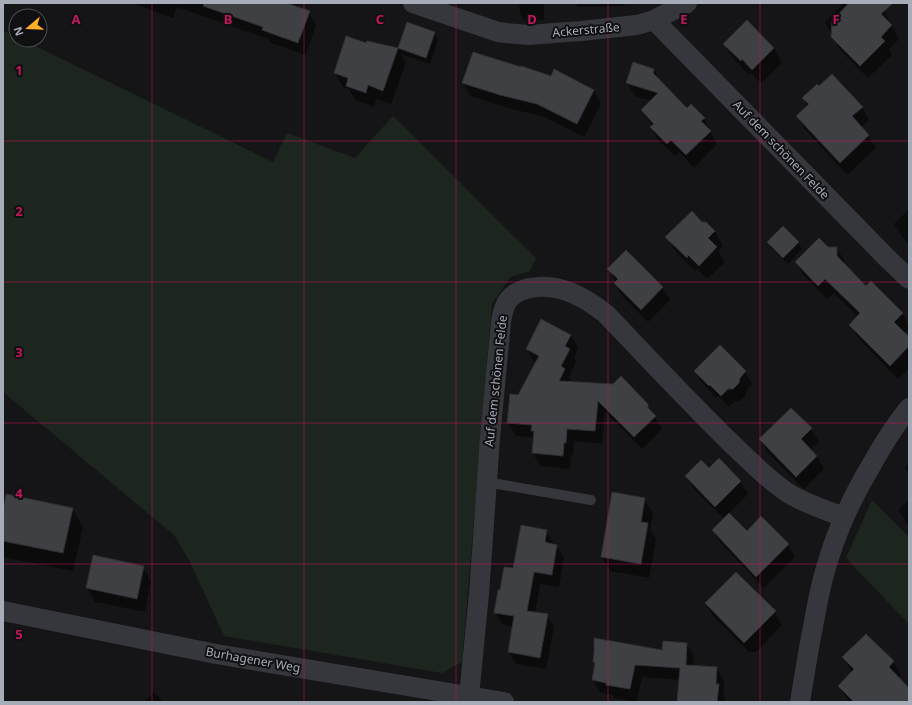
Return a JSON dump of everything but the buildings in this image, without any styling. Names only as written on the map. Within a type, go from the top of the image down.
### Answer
[{"type":"street","name":"Ackerstraße","points":[[413,3],[488,29],[512,34],[539,34],[619,28],[637,25],[654,20],[687,3]]},
{"type":"street","name":"Auf dem schönen Felde","points":[[654,20],[909,279]]},
{"type":"street","name":"Auf dem schönen Felde","points":[[469,696],[500,322],[503,309],[507,301],[514,294],[524,289],[542,286],[554,288],[570,292],[595,305],[606,314],[713,425],[765,475],[788,493],[813,506],[844,517]]},
{"type":"street","points":[[800,702],[818,597],[828,559],[844,517],[861,482],[887,437],[909,408]]},
{"type":"street","name":"Burhagener Weg","points":[[3,611],[216,654],[504,702]]},
{"type":"lane","points":[[486,482],[591,500]]},
{"type":"shaded area","points":[[3,30],[8,33],[8,48],[39,48],[273,162],[287,133],[355,158],[393,116],[536,258],[530,271],[510,277],[492,304],[462,662],[442,673],[224,636],[190,562],[174,535],[3,392]]},
{"type":"shaded area","points":[[872,500],[909,537],[909,624],[846,558]]}]
